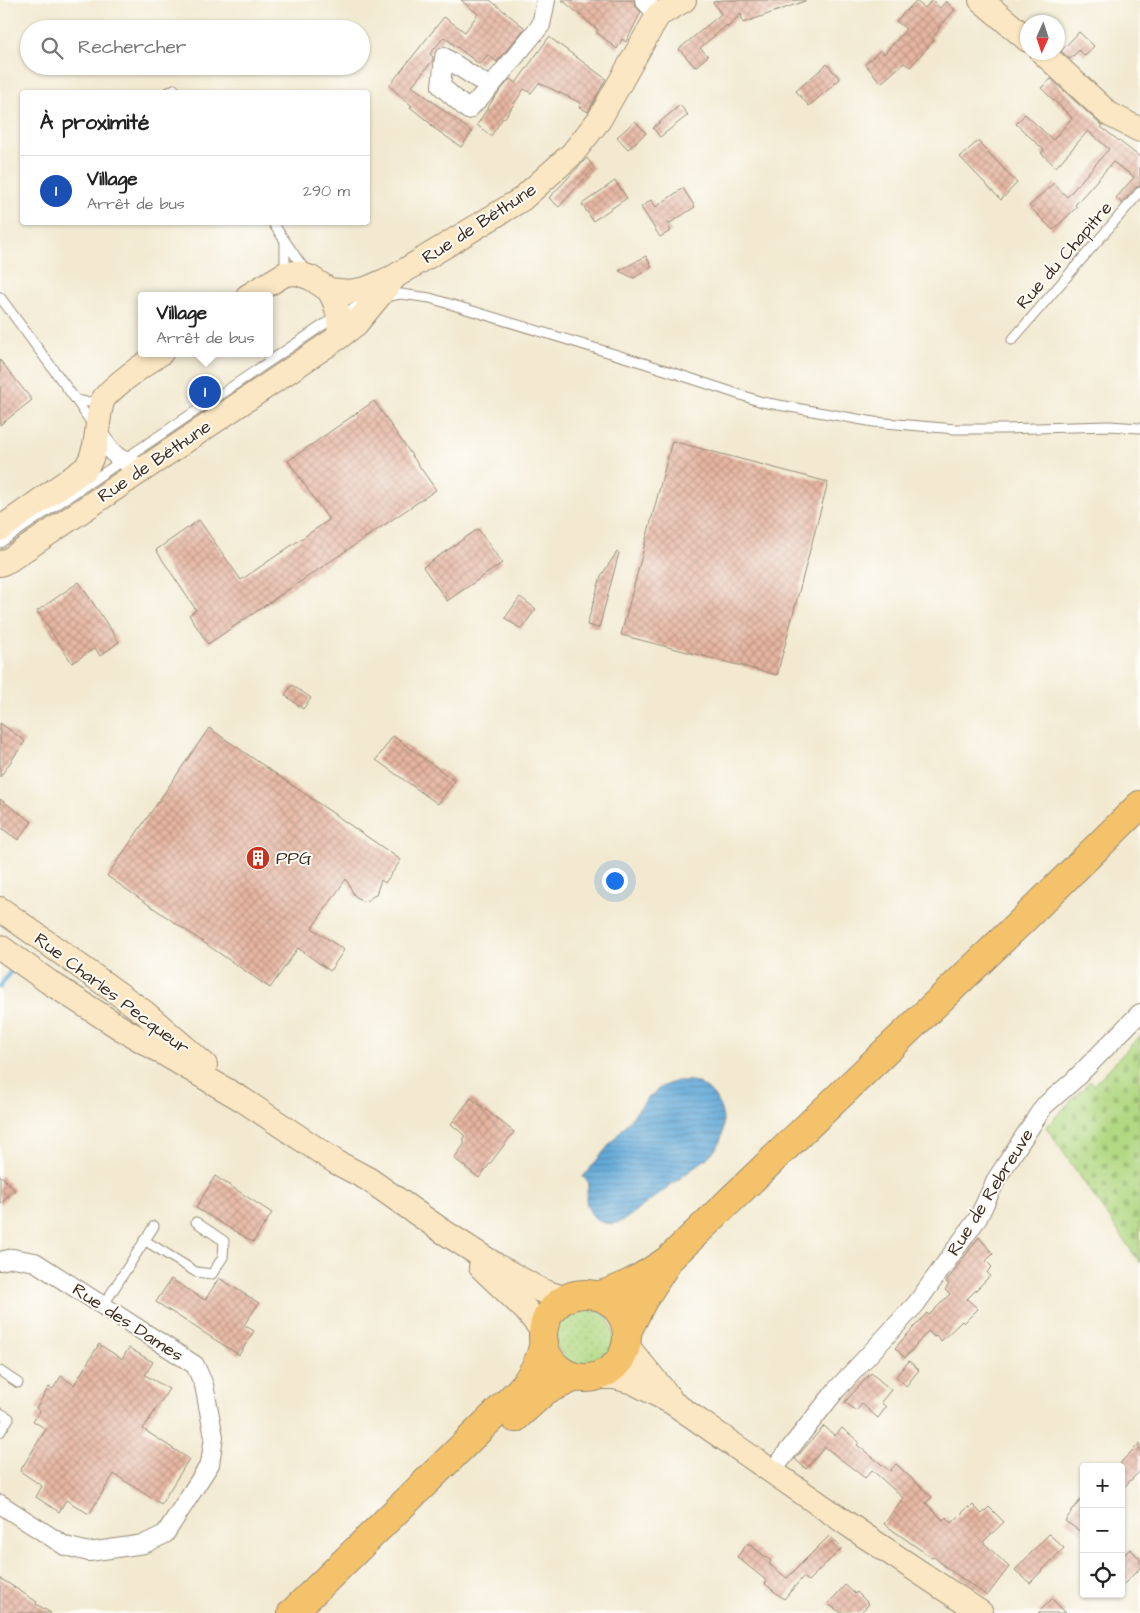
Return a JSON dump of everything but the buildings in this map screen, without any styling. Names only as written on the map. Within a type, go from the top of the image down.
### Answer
[{"type":"main road","name":"Rue de Béthune","points":[[285,274],[297,273],[320,284],[349,292],[358,290],[394,277],[522,199],[572,154],[599,120],[651,7],[684,0]]},
{"type":"main road","points":[[981,0],[1020,33]]},
{"type":"main road","points":[[1051,60],[1109,114],[1140,130]]},
{"type":"main road","points":[[255,292],[285,274]]},
{"type":"main road","name":"Rue de Béthune","points":[[0,564],[9,560],[144,467],[339,326],[356,324],[394,277]]},
{"type":"main road","points":[[320,284],[337,303],[339,326]]},
{"type":"main road","points":[[102,400],[107,394],[155,357]]},
{"type":"main road","name":"Rue de Béthune","points":[[0,529],[86,468],[93,457],[102,400]]},
{"type":"main road","points":[[292,1613],[520,1390],[532,1376],[551,1312],[566,1299],[580,1295],[596,1296],[607,1293],[628,1284],[668,1260],[1021,922],[1140,805]]},
{"type":"main road","name":"Rue Charles Pecqueur","points":[[0,909],[144,1012],[194,1054],[243,1100]]},
{"type":"main road","name":"Rue Charles Pecqueur","points":[[0,947],[49,982],[119,1027],[243,1100],[336,1162],[368,1179],[441,1230],[540,1290],[566,1299]]},
{"type":"main road","name":"Rue Charles Pecqueur","points":[[441,1230],[526,1310],[544,1337]]},
{"type":"main road","points":[[626,1338],[642,1302],[668,1260]]},
{"type":"main road","points":[[312,1613],[462,1466],[546,1390],[585,1377],[602,1375],[615,1366],[624,1352],[626,1338],[624,1320],[617,1309],[608,1301],[596,1296]]},
{"type":"main road","points":[[544,1337],[550,1359],[561,1370],[585,1377],[614,1378],[633,1382],[672,1403],[864,1536],[981,1613]]},
{"type":"main road","points":[[626,1338],[666,1391],[672,1403]]},
{"type":"street","points":[[490,87],[541,25],[546,0]]},
{"type":"street","points":[[98,433],[109,450],[122,461],[133,466],[144,467]]},
{"type":"street","name":"Rue de Rebreuve","points":[[772,1471],[837,1389],[916,1304],[978,1218],[997,1178],[1044,1106],[1073,1081],[1140,1013]]},
{"type":"street","name":"Rue des Dames","points":[[0,1262],[12,1258],[35,1262],[194,1365],[204,1385],[214,1437],[210,1464],[165,1534],[144,1544],[89,1552],[65,1546],[0,1504]]},
{"type":"lane","name":"Rue du Chapitre","points":[[1012,340],[1140,192]]},
{"type":"lane","points":[[274,225],[285,242],[320,284]]},
{"type":"lane","points":[[285,242],[285,274]]},
{"type":"lane","points":[[376,299],[401,294],[430,298],[647,364],[762,402],[874,422],[964,429],[1109,426],[1140,428]]},
{"type":"lane","points":[[0,298],[76,400],[98,433]]},
{"type":"lane","points":[[0,543],[122,461],[339,326]]},
{"type":"lane","points":[[76,400],[86,402],[102,400]]},
{"type":"lane","points":[[144,1240],[196,1272],[212,1274],[223,1258],[224,1241],[196,1222]]},
{"type":"lane","points":[[103,1306],[154,1226]]},
{"type":"lane","points":[[0,1371],[18,1382]]},
{"type":"lane","points":[[0,1413],[9,1418],[0,1432]]},
{"type":"green space","points":[[1140,1036],[1140,1263],[1046,1127],[1090,1081],[1093,1085]]},
{"type":"green space","points":[[585,1308],[596,1310],[609,1321],[614,1337],[612,1348],[601,1361],[585,1366],[574,1364],[561,1353],[556,1337],[558,1326],[569,1313]]},
{"type":"water","points":[[676,1081],[696,1082],[712,1093],[721,1110],[723,1119],[722,1137],[718,1146],[707,1158],[624,1220],[611,1224],[599,1221],[587,1206],[586,1197],[589,1183],[583,1177],[647,1099],[661,1087]]},
{"type":"waterway","points":[[0,987],[10,972]]},
{"type":"place","name":"Village","points":[[205,392]]},
{"type":"place","name":"PPG","points":[[258,858]]}]
